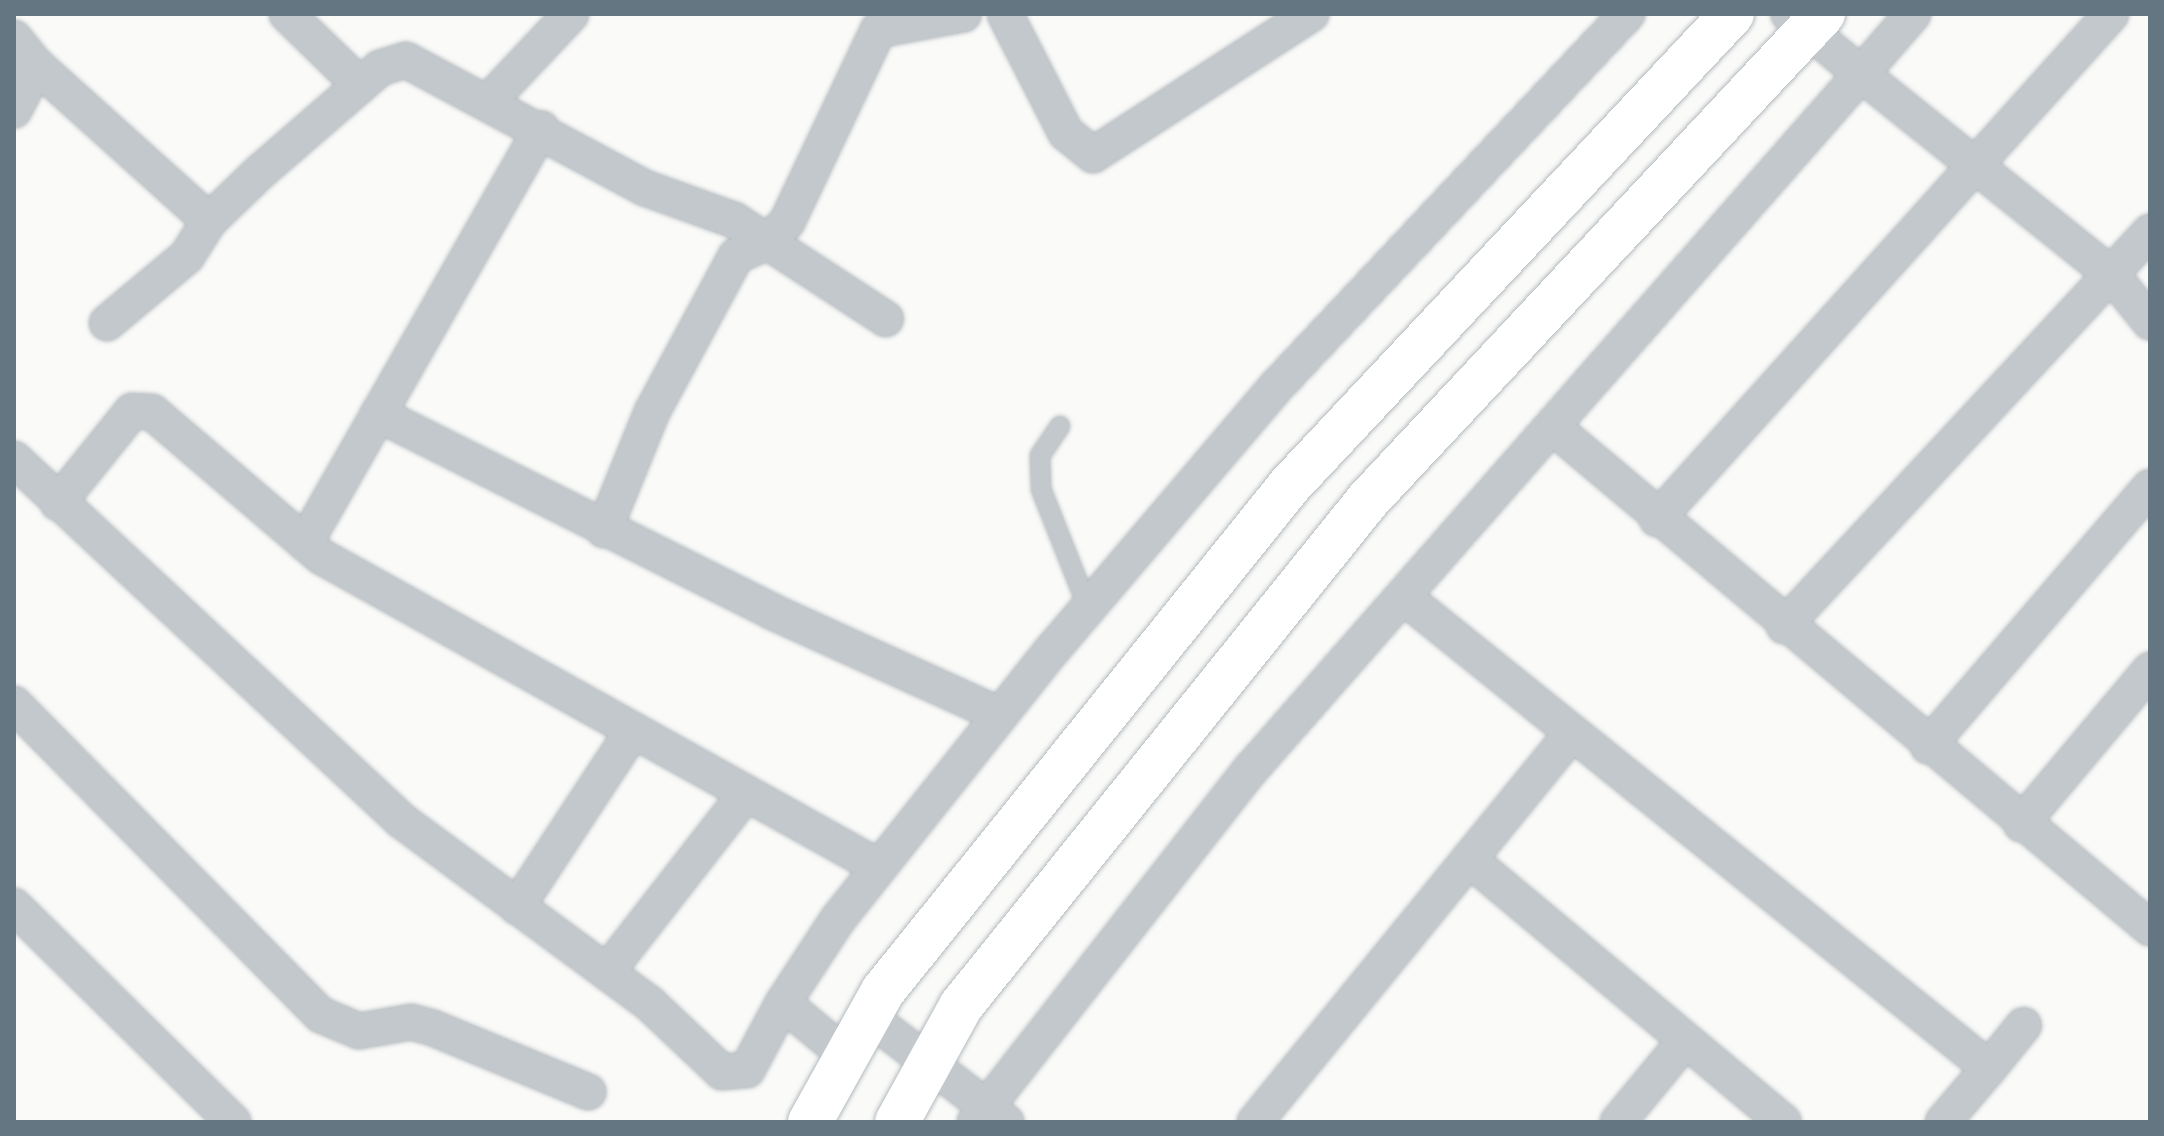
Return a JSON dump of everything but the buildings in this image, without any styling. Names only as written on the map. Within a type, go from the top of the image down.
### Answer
[{"type":"street","points":[[287,14],[360,85]]},
{"type":"street","points":[[490,100],[571,14]]},
{"type":"street","points":[[604,530],[652,412],[736,256],[767,242],[787,222],[878,30],[964,14]]},
{"type":"street","points":[[1005,14],[1066,133],[1093,155],[1311,14]]},
{"type":"street","points":[[14,459],[372,794],[517,907],[607,972],[734,1076],[747,1070],[783,1003],[879,867],[1088,608],[1275,388],[1627,14]]},
{"type":"street","points":[[810,1122],[869,1017],[1290,485],[1732,14]]},
{"type":"street","points":[[869,1017],[932,1059],[989,1116],[1252,768],[1554,428],[1913,14]]},
{"type":"street","points":[[1657,519],[1970,163],[2111,14]]},
{"type":"street","points":[[897,1122],[961,1006],[1368,500],[1806,19],[1861,74],[2111,274],[2150,322]]},
{"type":"street","points":[[14,38],[37,66],[209,221]]},
{"type":"street","points":[[107,323],[187,256],[209,221],[360,85],[406,60],[490,100],[645,188],[713,209],[886,319]]},
{"type":"street","points":[[14,110],[37,66]]},
{"type":"street","points":[[305,543],[541,129]]},
{"type":"street","points":[[1784,626],[2150,232]]},
{"type":"street","points":[[58,503],[132,411],[145,409],[305,543],[744,796],[879,867]]},
{"type":"street","points":[[378,414],[604,530],[1000,715]]},
{"type":"street","points":[[1554,428],[1784,626],[2150,928]]},
{"type":"street","points":[[1928,746],[2150,487]]},
{"type":"street","points":[[1404,597],[1989,1068]]},
{"type":"street","points":[[2021,824],[2150,670]]},
{"type":"street","points":[[14,704],[321,1015],[359,1031],[411,1022],[433,1028],[588,1092]]},
{"type":"street","points":[[517,907],[632,732]]},
{"type":"street","points":[[1255,1122],[1572,733]]},
{"type":"street","points":[[607,972],[744,796]]},
{"type":"street","points":[[1469,859],[1783,1122]]},
{"type":"street","points":[[14,906],[233,1122]]},
{"type":"street","points":[[783,1003],[847,1056]]},
{"type":"street","points":[[1943,1122],[2024,1025]]},
{"type":"street","points":[[1618,1122],[1684,1042]]},
{"type":"lane","points":[[1060,426],[1040,456],[1041,489],[1088,608]]}]
